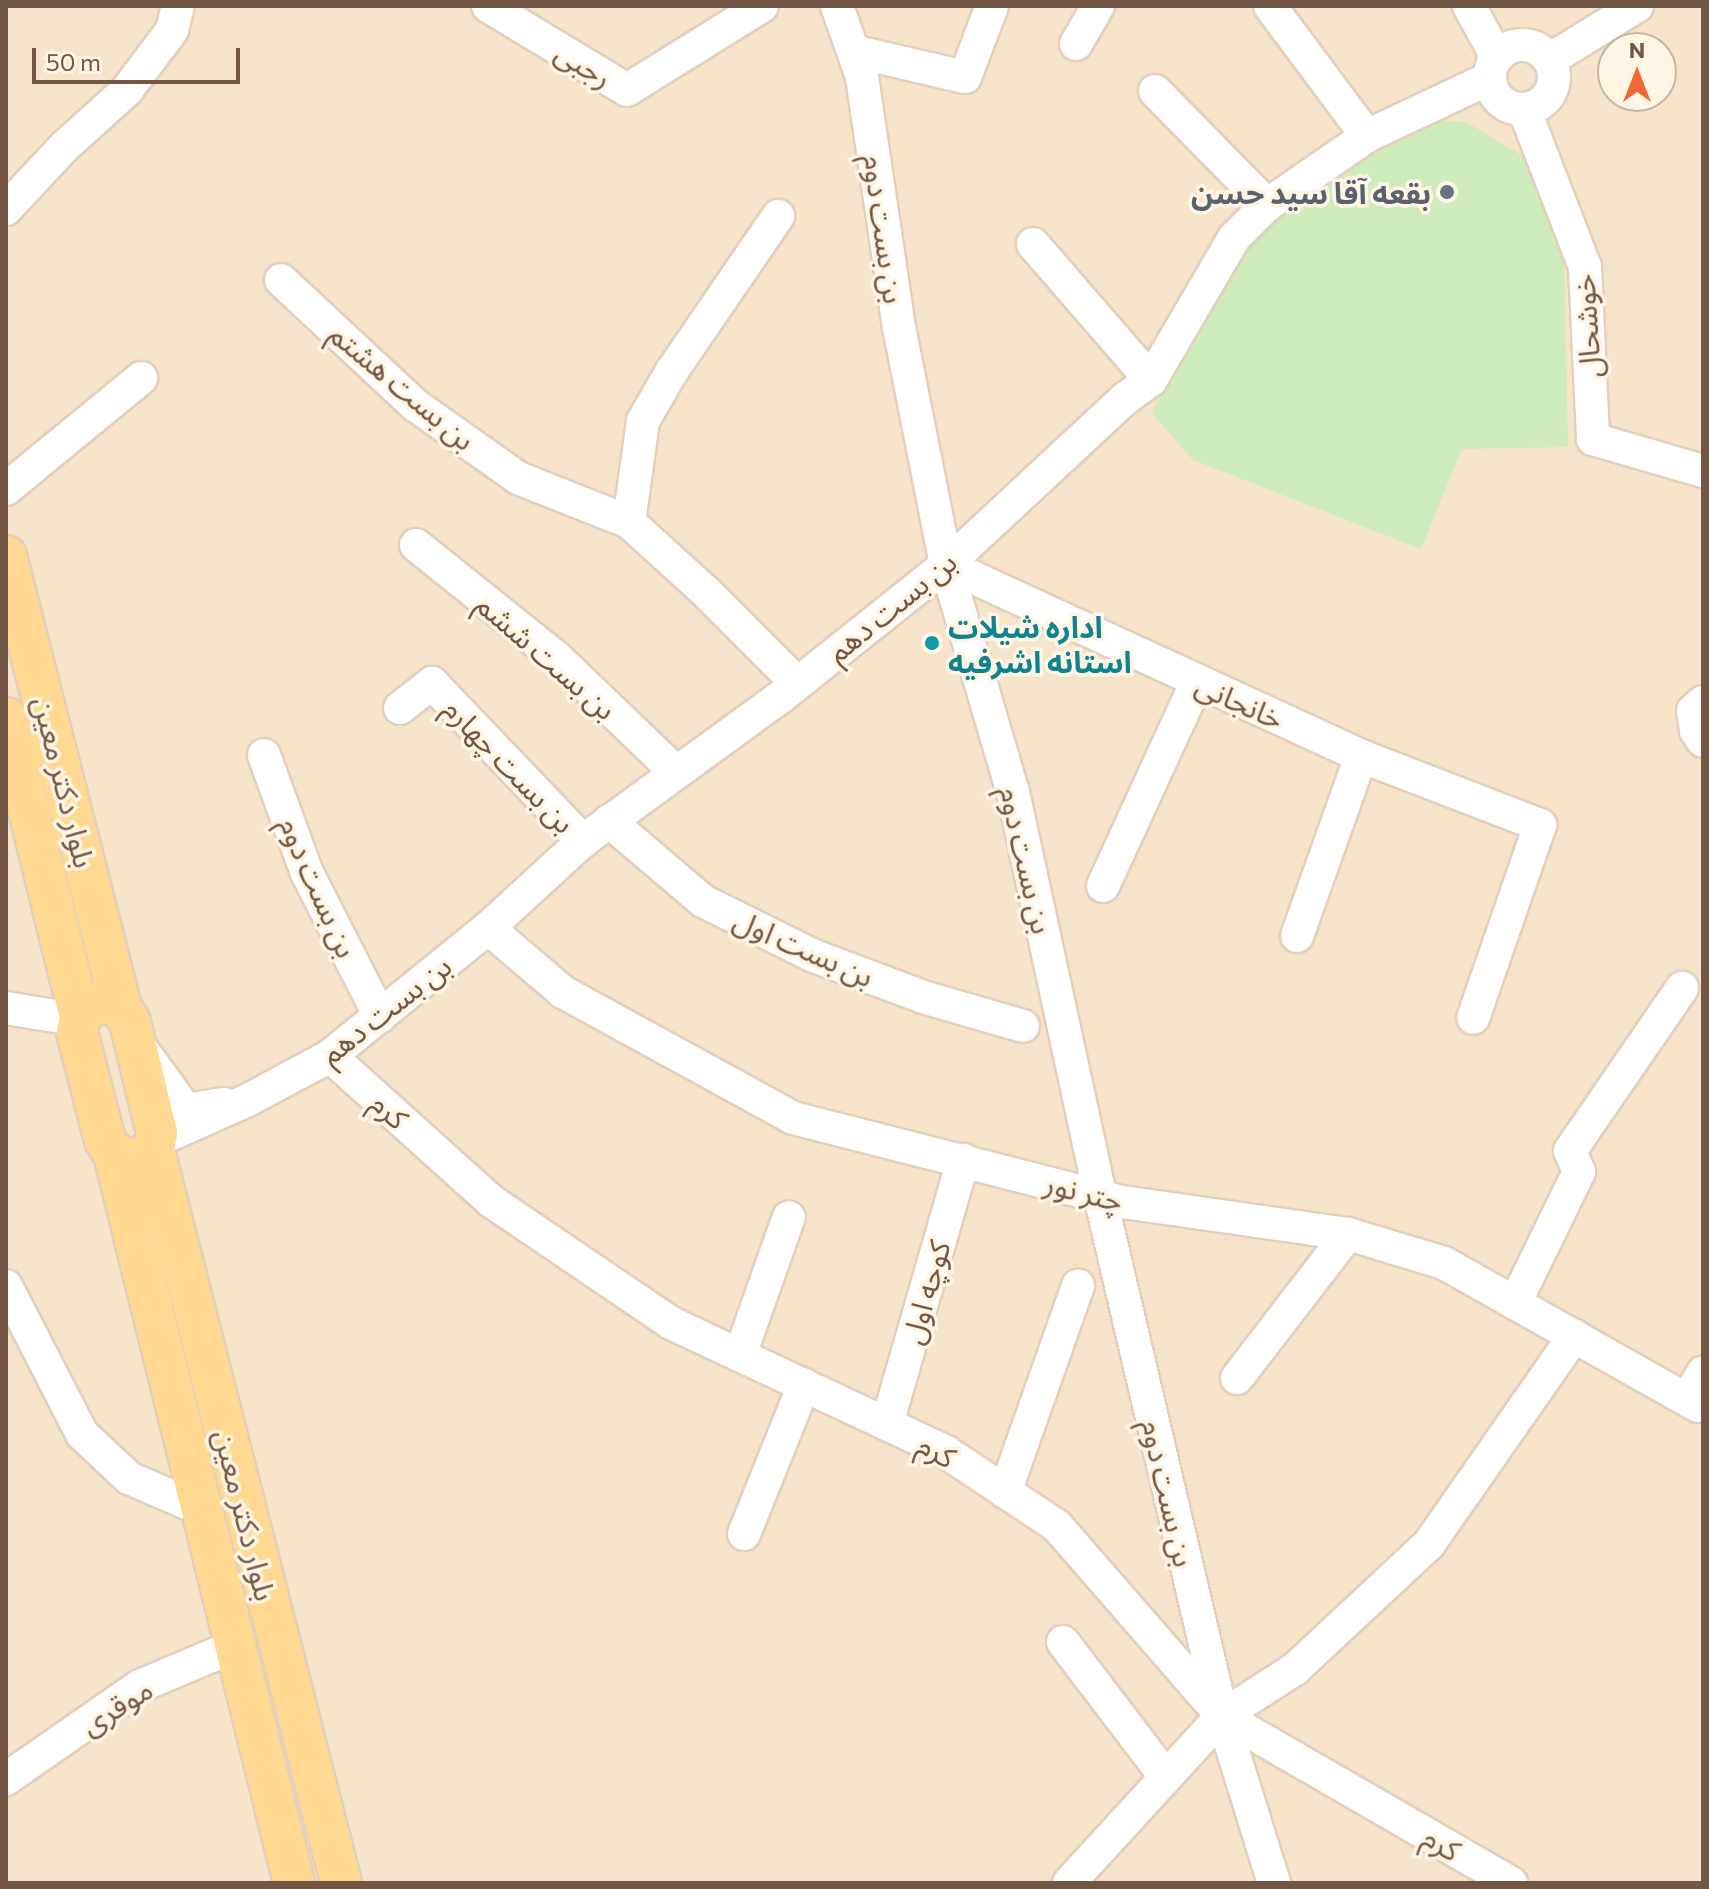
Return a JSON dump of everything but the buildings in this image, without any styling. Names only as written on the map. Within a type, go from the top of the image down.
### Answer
[{"type":"main road","name":"بلوار دکتر معین","points":[[6,556],[128,1024],[155,1144],[341,1883]]},
{"type":"main road","name":"بلوار دکتر معین","points":[[6,718],[80,1019],[77,1032],[105,1140],[114,1154],[203,1510],[233,1647],[294,1883]]},
{"type":"main road","points":[[80,1019],[95,1003],[104,1002],[128,1024]]},
{"type":"main road","points":[[114,1154],[130,1160],[138,1159],[155,1144]]},
{"type":"street","points":[[6,209],[64,147],[127,90],[172,30],[178,6]]},
{"type":"street","name":"رجبی","points":[[488,6],[627,90],[762,6]]},
{"type":"street","name":"بن بست دوم","points":[[837,6],[862,77],[899,327],[946,565],[1013,792],[1100,1196],[1222,1716],[1274,1883]]},
{"type":"street","points":[[853,51],[965,77],[992,6]]},
{"type":"street","points":[[1076,44],[1098,6]]},
{"type":"street","points":[[1270,6],[1367,136]]},
{"type":"street","points":[[1469,6],[1493,68],[1500,101],[1524,109],[1542,102],[1552,89],[1554,74],[1549,60],[1539,51],[1520,45],[1507,49],[1493,68]]},
{"type":"street","points":[[1549,60],[1637,6]]},
{"type":"street","name":"بن بست دهم","points":[[248,1100],[330,1056],[488,928],[583,841],[782,696],[946,565],[1126,398],[1151,380],[1234,238],[1267,205],[1367,136],[1493,68]]},
{"type":"street","points":[[1155,91],[1267,205]]},
{"type":"street","name":"خوشحال","points":[[1524,109],[1585,267],[1593,439],[1703,471]]},
{"type":"street","points":[[629,522],[643,421],[672,371],[778,216]]},
{"type":"street","points":[[1033,244],[1151,380]]},
{"type":"street","name":"بن بست هشتم","points":[[281,280],[415,405],[518,478],[629,522],[706,592],[796,682]]},
{"type":"street","points":[[6,489],[141,378]]},
{"type":"street","name":"بن بست ششم","points":[[416,545],[556,657],[675,771]]},
{"type":"street","name":"خانجانی","points":[[946,565],[1361,756],[1540,825],[1473,1018]]},
{"type":"street","points":[[1103,886],[1197,682]]},
{"type":"street","name":"بن بست چهارم","points":[[400,708],[432,683],[583,841]]},
{"type":"street","points":[[1703,702],[1693,711],[1696,731],[1703,741]]},
{"type":"street","name":"بن بست دوم","points":[[264,755],[307,873],[380,1016]]},
{"type":"street","points":[[1297,936],[1361,756]]},
{"type":"street","name":"بن بست اول","points":[[609,821],[703,901],[786,942],[923,997],[1023,1026]]},
{"type":"street","name":"چتر نور","points":[[488,928],[563,992],[793,1118],[1100,1196],[1348,1234],[1444,1263],[1574,1336],[1696,1392]]},
{"type":"street","points":[[1515,1303],[1579,1172],[1570,1151],[1682,988]]},
{"type":"street","points":[[6,1008],[80,1019]]},
{"type":"street","points":[[128,1024],[186,1110],[248,1100]]},
{"type":"street","name":"کرم","points":[[330,1056],[491,1201],[671,1323],[946,1452],[1057,1526],[1222,1716],[1511,1883]]},
{"type":"street","points":[[155,1144],[248,1100]]},
{"type":"street","name":"کوچه اول","points":[[887,1424],[963,1160]]},
{"type":"street","points":[[740,1355],[789,1217]]},
{"type":"street","points":[[1237,1378],[1348,1234]]},
{"type":"street","points":[[6,1286],[82,1434],[129,1478],[203,1510]]},
{"type":"street","points":[[1005,1492],[1078,1286]]},
{"type":"street","points":[[1069,1883],[1222,1716],[1295,1669],[1429,1544],[1574,1336]]},
{"type":"street","points":[[744,1534],[804,1385]]},
{"type":"street","points":[[1063,1642],[1166,1777]]},
{"type":"street","name":"موقری","points":[[6,1779],[140,1686],[233,1647]]},
{"type":"shaded area","points":[[6,6],[1703,6],[1703,1883],[6,1883]]},
{"type":"green space","points":[[1418,120],[1466,122],[1528,159],[1564,256],[1568,447],[1462,449],[1421,549],[1193,460],[1151,412],[1244,253],[1298,191]]},
{"type":"place","name":"بقعه آقا سید حسن","points":[[1447,192]]},
{"type":"place","name":"اداره شیلات استانه اشرفیه","points":[[932,643]]}]
